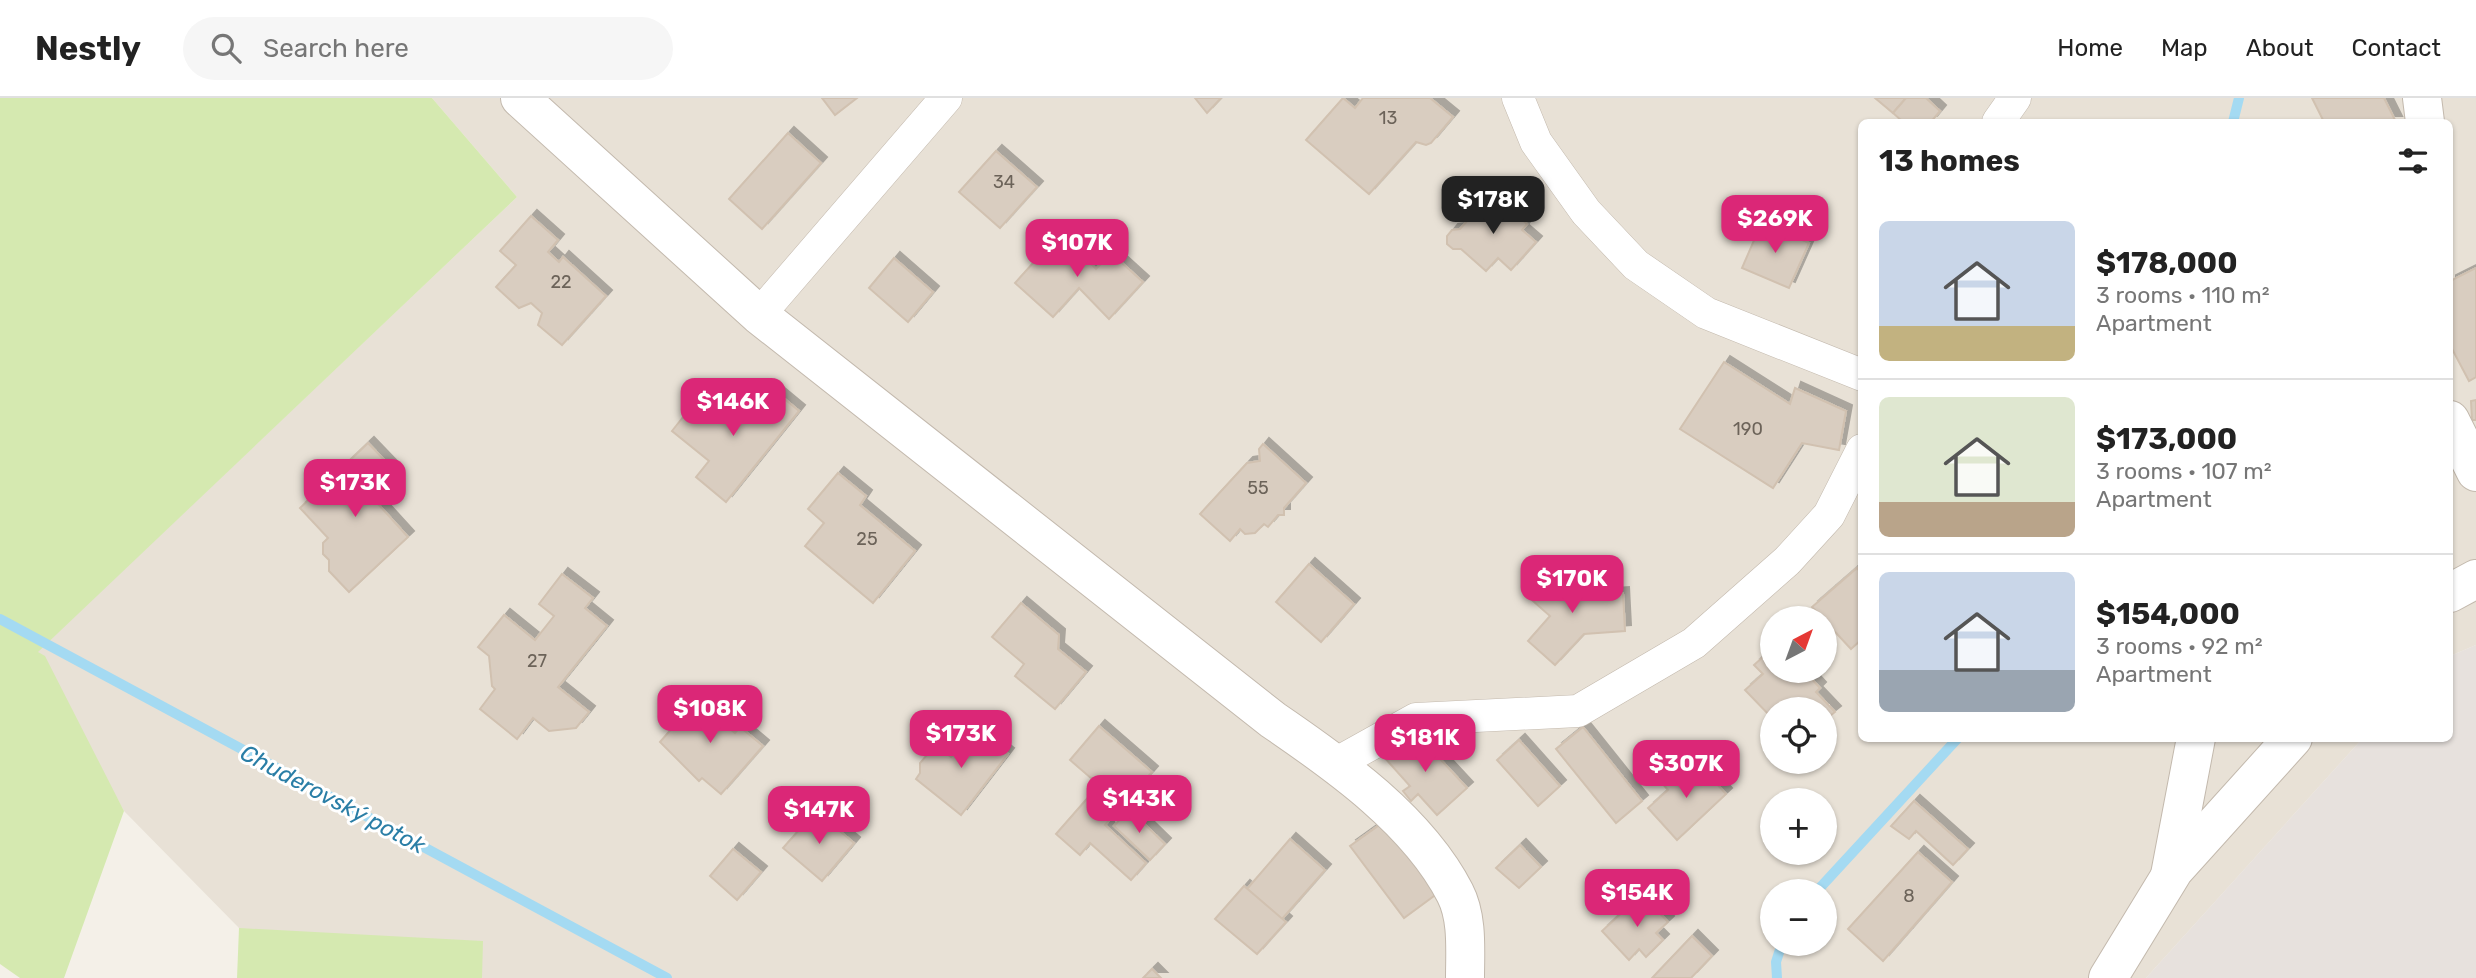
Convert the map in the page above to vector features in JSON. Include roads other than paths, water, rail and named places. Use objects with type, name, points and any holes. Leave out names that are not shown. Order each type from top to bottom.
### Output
[{"type":"street","points":[[520,98],[759,315],[1273,720],[1337,763],[1408,828],[1456,894],[1465,935],[1465,978]]},
{"type":"street","points":[[759,315],[946,98]]},
{"type":"street","points":[[1518,98],[1536,142],[1586,212],[1636,265],[1706,313],[1858,373]]},
{"type":"street","points":[[2000,119],[2015,98]]},
{"type":"street","points":[[2421,98],[2424,119]]},
{"type":"street","points":[[2453,426],[2476,472]]},
{"type":"street","points":[[1337,763],[1416,719],[1578,711],[1694,643],[1787,561],[1829,515],[1858,458]]},
{"type":"street","points":[[2453,591],[2476,579]]},
{"type":"street","points":[[2170,877],[2195,742]]},
{"type":"street","points":[[2108,978],[2170,877],[2289,742]]},
{"type":"waterway","name":"Chuderovský potok","points":[[2234,119],[2239,98]]},
{"type":"waterway","name":"Chuderovský potok","points":[[0,619],[667,978]]},
{"type":"waterway","name":"Chuderovský potok","points":[[1828,879],[1954,742]]},
{"type":"waterway","name":"Chuderovský potok","points":[[1777,978],[1778,956]]}]
